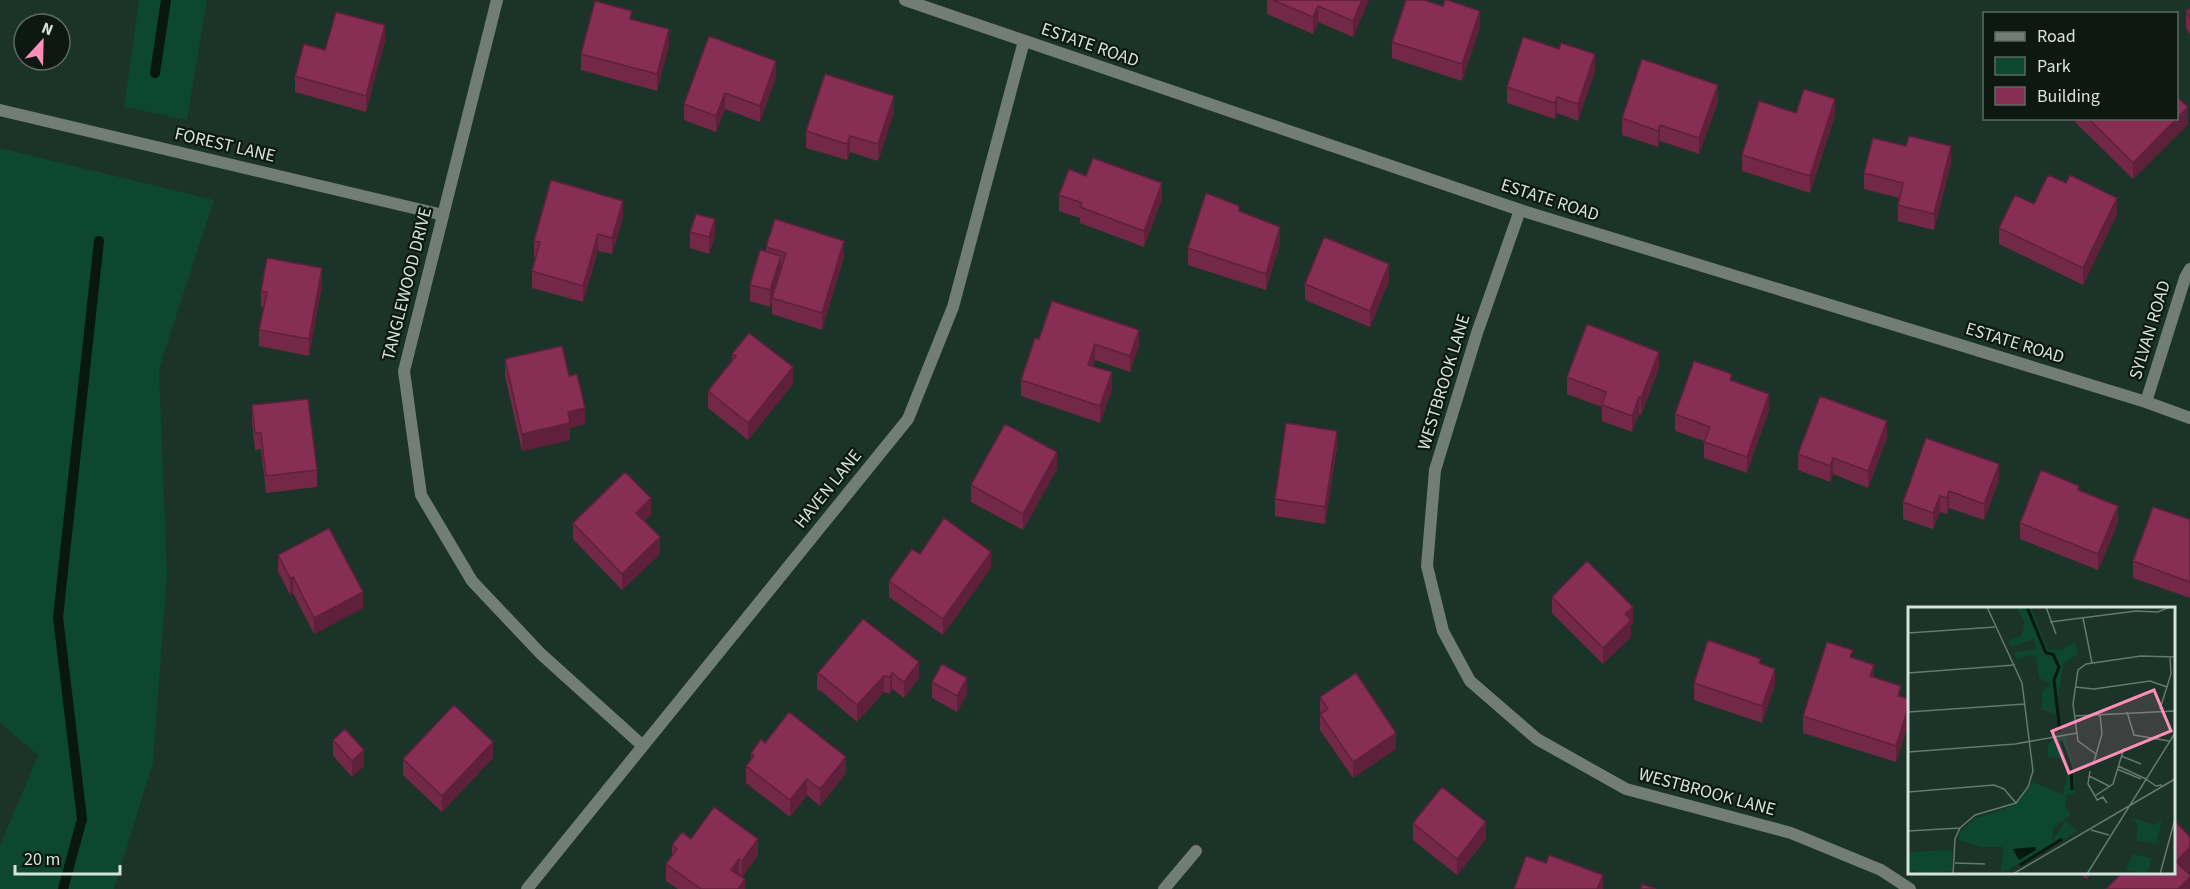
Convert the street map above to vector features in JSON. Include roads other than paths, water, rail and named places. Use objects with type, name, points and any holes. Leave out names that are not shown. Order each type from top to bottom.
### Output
[{"type":"street","name":"TANGLEWOOD DRIVE","points":[[497,0],[404,371],[421,495],[472,581],[541,654],[643,746]]},
{"type":"street","name":"ESTATE ROAD","points":[[905,0],[1520,210],[2146,402],[2190,418]]},
{"type":"street","name":"HAVEN LANE","points":[[527,889],[908,420],[953,307],[1024,41]]},
{"type":"street","name":"FOREST LANE","points":[[0,110],[443,215]]},
{"type":"street","name":"WESTBROOK LANE","points":[[1520,210],[1477,333],[1435,470],[1427,566],[1443,631],[1470,681],[1537,739],[1626,789],[1791,833],[1881,870],[1910,889]]},
{"type":"street","name":"SYLVAN ROAD","points":[[2146,402],[2185,278],[2190,270]]},
{"type":"street","points":[[1164,889],[1196,851]]},
{"type":"waterway","points":[[155,73],[166,0]]},
{"type":"waterway","points":[[63,889],[82,819],[58,617],[99,241]]}]
